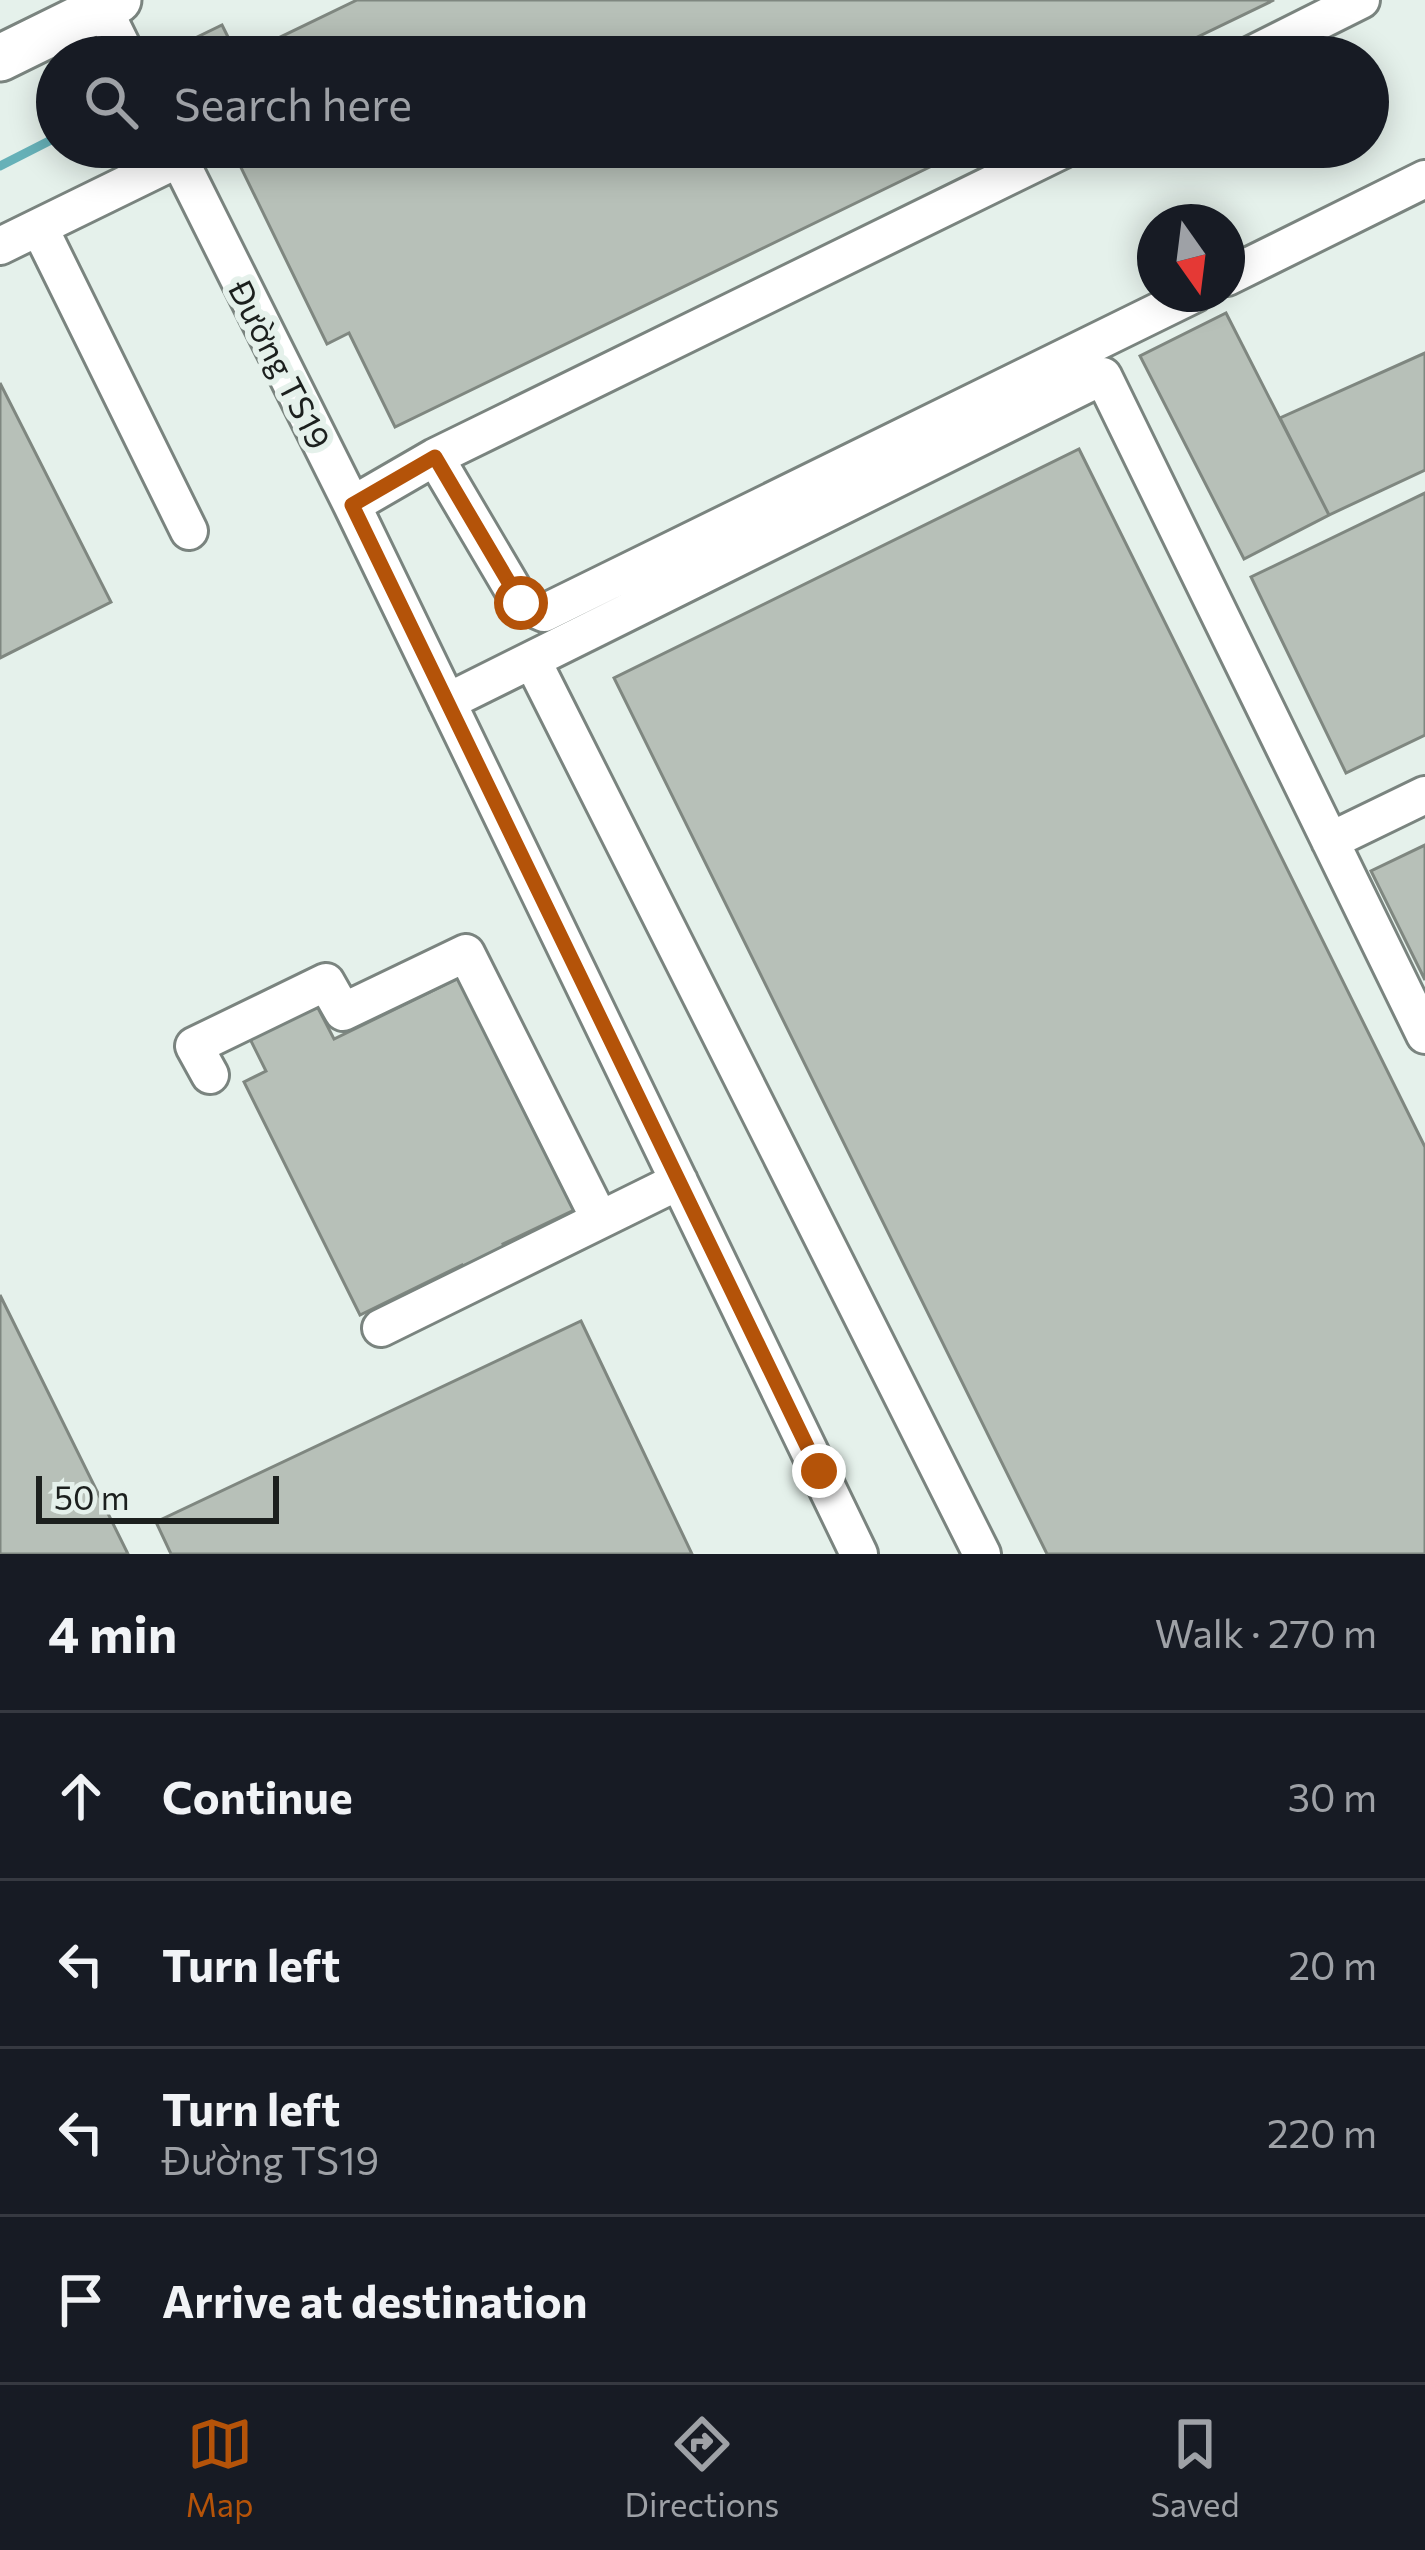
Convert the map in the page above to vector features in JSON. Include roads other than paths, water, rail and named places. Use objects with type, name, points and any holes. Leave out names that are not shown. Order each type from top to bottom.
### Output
[{"type":"main road","points":[[42,36],[107,2]]},
{"type":"main road","points":[[0,58],[36,39]]},
{"type":"street","points":[[1289,36],[1361,0]]},
{"type":"street","points":[[107,2],[120,36]]},
{"type":"street","points":[[0,246],[148,168]]},
{"type":"street","name":"Đường TS19","points":[[184,168],[352,505],[860,1554]]},
{"type":"street","points":[[352,505],[435,457],[1025,168]]},
{"type":"street","points":[[1245,269],[1425,179]]},
{"type":"street","points":[[39,227],[189,531]]},
{"type":"street","points":[[435,457],[521,603],[544,613],[1156,312]]},
{"type":"street","points":[[447,702],[1102,376],[1425,1035]]},
{"type":"street","points":[[532,660],[982,1554]]},
{"type":"street","points":[[1330,841],[1425,795]]},
{"type":"street","points":[[210,1075],[194,1046],[326,982],[343,1012],[466,953],[600,1220]]},
{"type":"street","points":[[381,1328],[679,1180]]},
{"type":"waterway","points":[[0,166],[36,148]]}]
